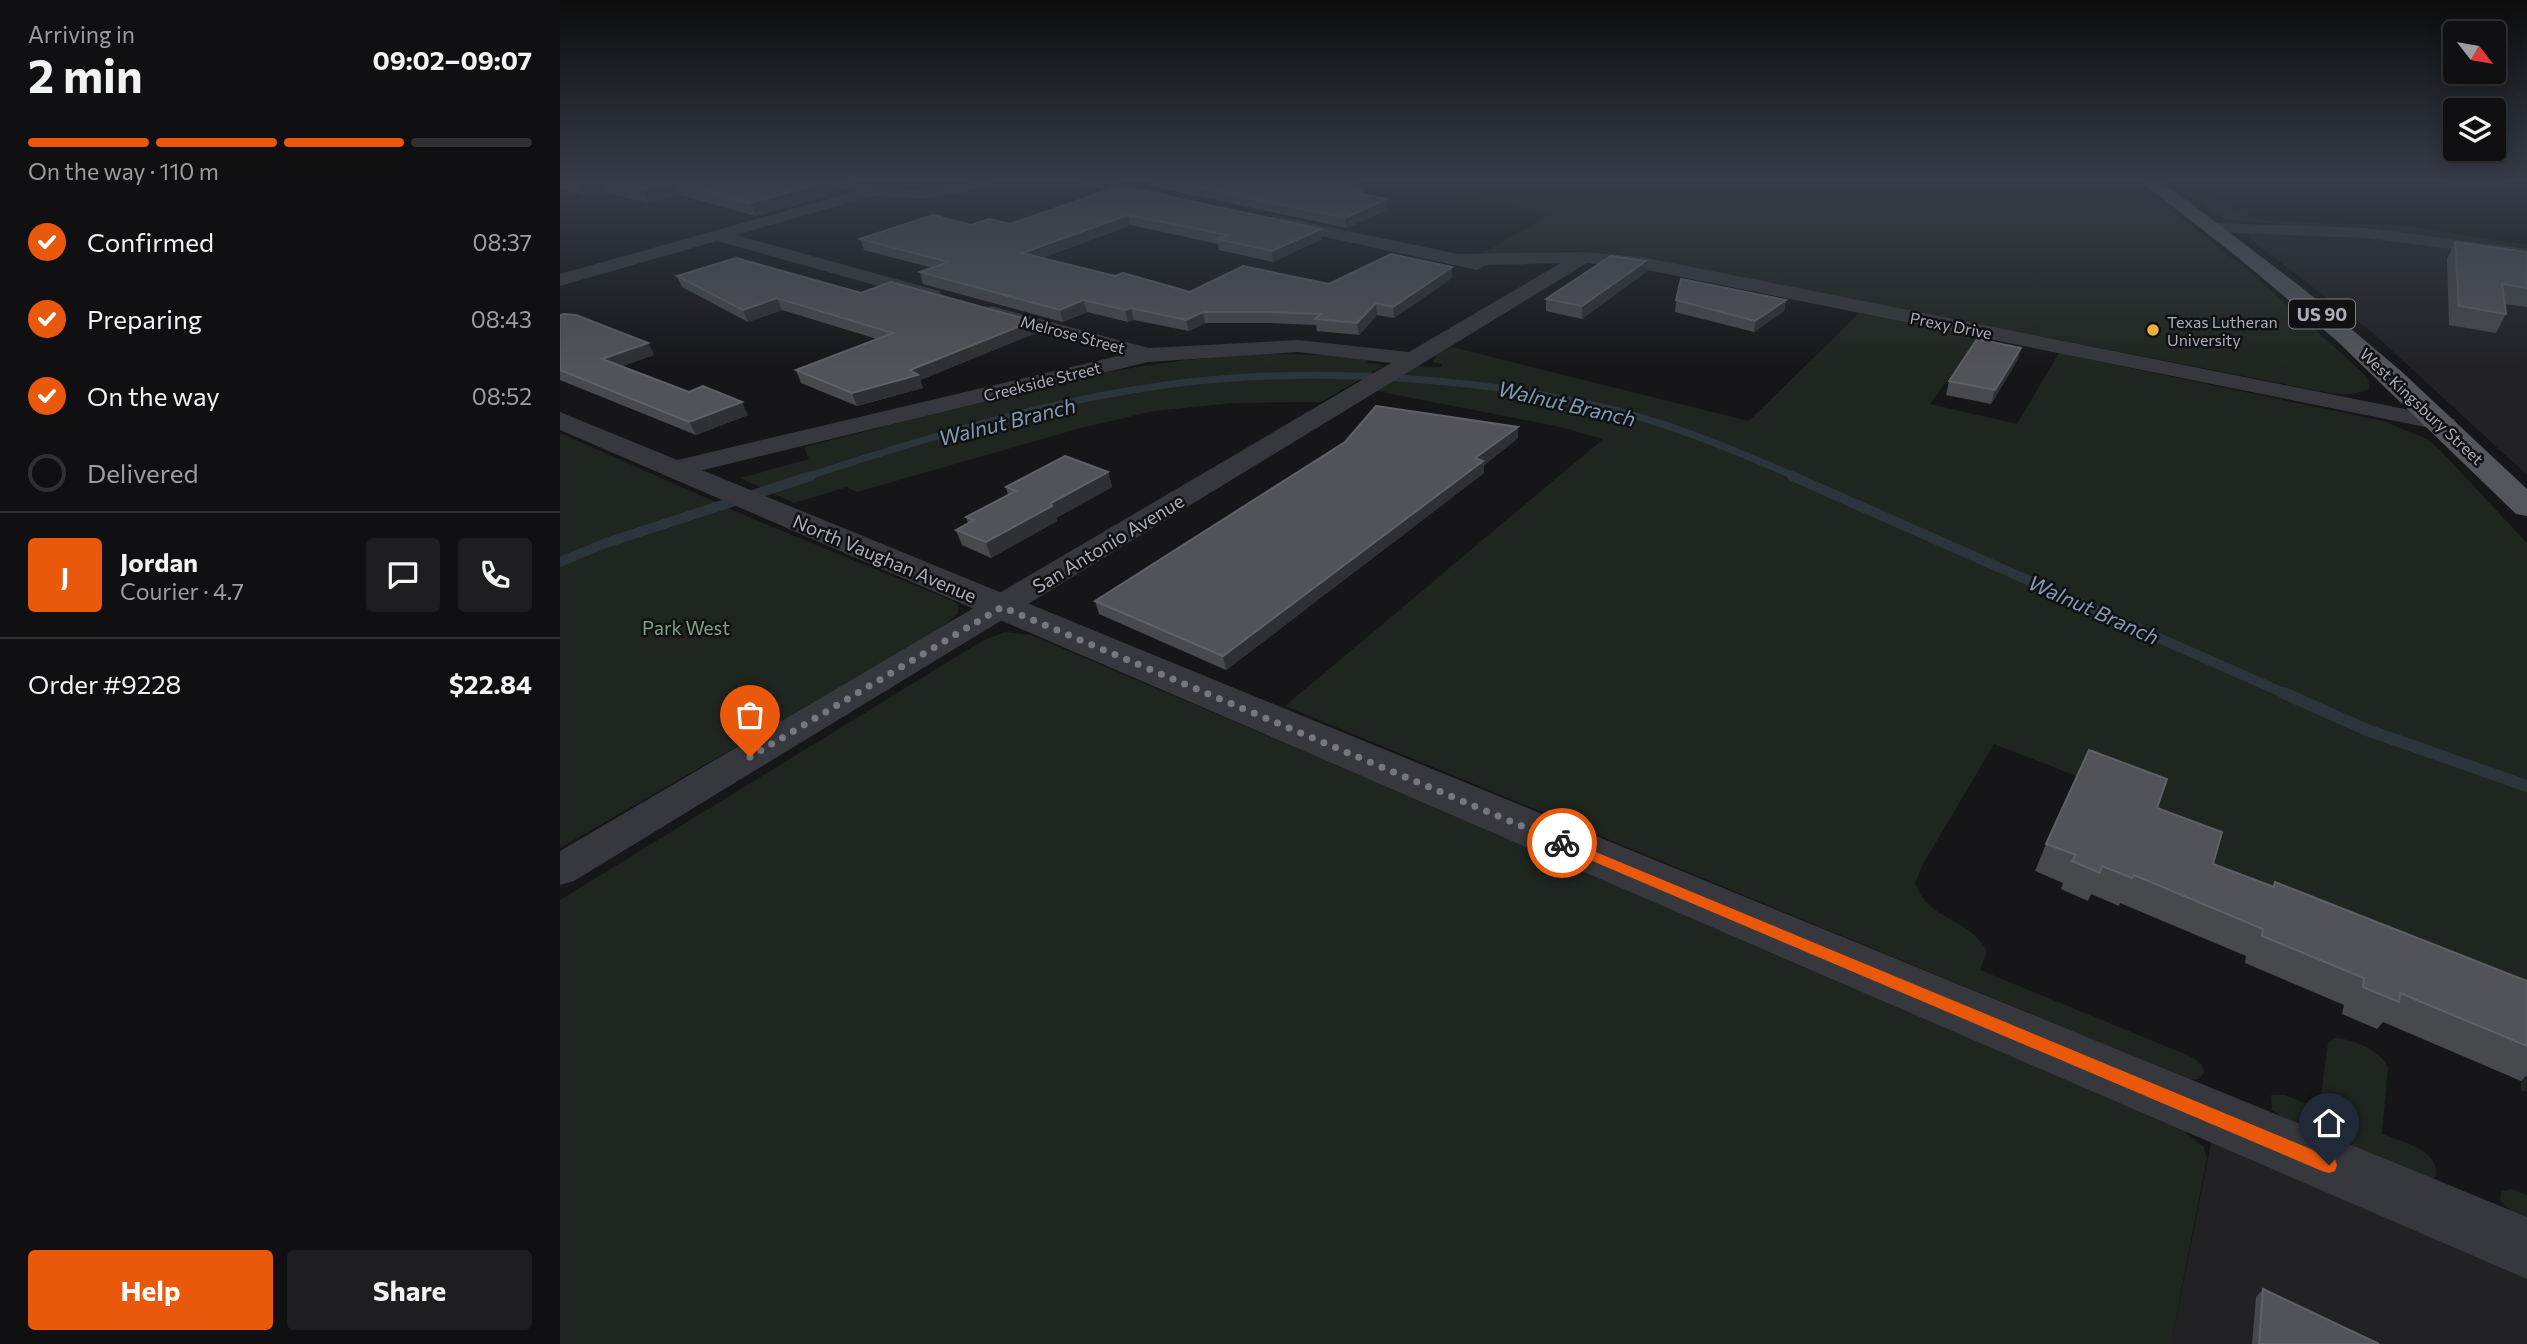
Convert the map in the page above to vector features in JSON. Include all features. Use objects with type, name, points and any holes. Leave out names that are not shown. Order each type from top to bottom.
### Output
[{"type":"main road","name":"West Kingsbury Street","points":[[2233,243],[2297,293],[2445,424],[2527,507]]},
{"type":"street","points":[[560,280],[691,243]]},
{"type":"street","points":[[739,243],[951,301]]},
{"type":"street","name":"Prexy Drive","points":[[1375,243],[1549,279]]},
{"type":"street","points":[[2441,243],[2527,254]]},
{"type":"street","name":"Prexy Drive","points":[[1455,260],[1584,257],[1678,269],[2445,424]]},
{"type":"street","name":"San Antonio Avenue","points":[[560,870],[1584,257]]},
{"type":"street","name":"Melrose Street","points":[[977,308],[1148,355]]},
{"type":"street","name":"Creekside Street","points":[[682,472],[1148,355],[1298,346],[1415,359]]},
{"type":"street","name":"North Vaughan Avenue","points":[[560,420],[2527,1248]]},
{"type":"shaded area","points":[[2255,243],[2416,243],[2527,256],[2527,475],[2374,334]]},
{"type":"shaded area","points":[[2213,1133],[2527,1269],[2527,1344],[2171,1344]]},
{"type":"green space","points":[[1501,243],[2213,243],[2249,271],[2363,373],[2369,381],[2369,389],[2353,394],[2320,391],[1627,255],[1569,251],[1479,255]]},
{"type":"green space","points":[[2465,243],[2513,243],[2527,245],[2527,251]]},
{"type":"green space","points":[[1859,313],[1979,337],[1930,404],[2017,424],[2059,353],[2383,421],[2427,439],[2440,450],[2527,543],[2527,1092],[2521,1090],[2521,1081],[2258,910],[2154,806],[1994,744],[1922,866],[1915,883],[1921,896],[1939,913],[1979,940],[1987,951],[1980,970],[2192,1057],[2202,1065],[2204,1073],[2198,1079],[2189,1079],[1285,706],[1603,439],[1556,426],[1377,391],[1416,366],[1441,367],[1442,364],[1432,362],[1439,353],[1451,347],[1749,421]]},
{"type":"green space","points":[[1273,354],[1325,355],[1380,361],[1367,363],[1385,365],[1321,402],[1234,403],[1154,411],[1081,428],[857,492],[847,487],[794,503],[740,478],[809,459],[804,447],[1036,387],[1154,364]]},
{"type":"green space","name":"Park West","points":[[560,433],[765,524],[953,601],[958,604],[958,613],[943,628],[560,848]]},
{"type":"green space","points":[[1005,632],[1031,635],[2173,1122],[2204,1147],[2207,1158],[2171,1344],[560,1344],[560,900],[982,641]]},
{"type":"green space","points":[[2334,1038],[2365,1046],[2384,1061],[2388,1067],[2382,1134],[2426,1153],[2436,1167],[2436,1177],[2430,1179],[2282,1117],[2272,1110],[2271,1095],[2285,1095],[2319,1109],[2328,1043]]},
{"type":"green space","points":[[2511,1189],[2527,1195],[2527,1221],[2515,1216],[2500,1200],[2501,1191]]},
{"type":"building","points":[[874,243],[1051,243],[1022,253],[1115,276],[1123,273],[1190,292],[1243,266],[1329,284],[1391,254],[1452,267],[1393,307],[1376,303],[1357,323],[1315,319],[1321,314],[1268,312],[1203,312],[1186,320],[1083,300],[1060,310],[920,272],[949,262]]},
{"type":"building","points":[[1234,243],[1290,243],[1272,251]]},
{"type":"building","points":[[2455,243],[2527,252],[2527,288],[2502,284],[2506,314],[2459,306]]},
{"type":"building","points":[[1611,256],[1646,261],[1582,306],[1546,299]]},
{"type":"building","points":[[736,258],[861,293],[891,282],[1033,321],[910,370],[918,375],[852,393],[796,370],[893,333],[777,298],[743,310],[677,276]]},
{"type":"building","points":[[1681,279],[1786,300],[1755,321],[1676,300]]},
{"type":"building","points":[[560,315],[576,315],[648,343],[602,359],[689,392],[703,386],[742,402],[689,422],[560,370]]},
{"type":"building","points":[[1977,339],[2021,348],[1995,390],[1949,381]]},
{"type":"building","points":[[1376,406],[1518,427],[1475,458],[1483,461],[1223,656],[1095,601],[1345,442]]},
{"type":"building","points":[[1065,456],[1108,472],[986,542],[956,530],[974,520],[966,517],[1016,491],[1006,487]]},
{"type":"building","points":[[2089,750],[2167,779],[2157,808],[2222,832],[2213,864],[2274,887],[2275,882],[2527,981],[2527,1046],[2400,993],[2399,1002],[2363,987],[2364,978],[2262,936],[2263,929],[2134,875],[2132,878],[2102,866],[2100,873],[2072,861],[2076,855],[2046,844]]},
{"type":"building","points":[[2263,1289],[2379,1344],[2259,1344]]},
{"type":"waterway","name":"Walnut Branch","points":[[806,477],[909,444],[1017,414],[1126,391],[1233,378],[1323,375],[1463,384],[1597,406],[1673,428],[1796,477]]},
{"type":"waterway","name":"Walnut Branch","points":[[560,562],[606,543],[811,476]]},
{"type":"waterway","name":"Walnut Branch","points":[[1792,476],[2288,695]]},
{"type":"waterway","name":"Walnut Branch","points":[[2284,693],[2367,730],[2527,786]]},
{"type":"way so far","points":[[750,757],[1002,607],[1562,843]]},
{"type":"place","name":"Texas Lutheran University","points":[[2153,330]]},
{"type":"route","points":[[1562,843],[2329,1165]]}]
